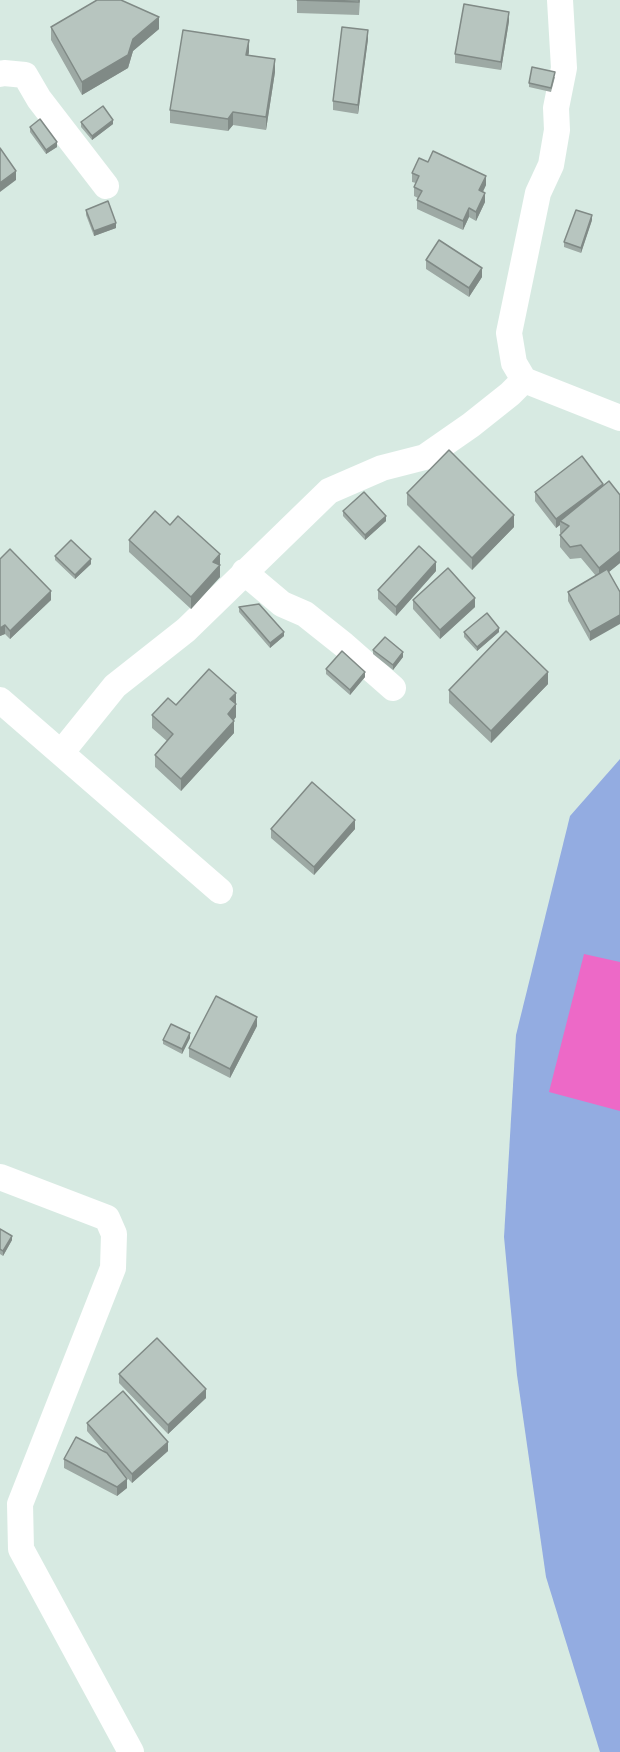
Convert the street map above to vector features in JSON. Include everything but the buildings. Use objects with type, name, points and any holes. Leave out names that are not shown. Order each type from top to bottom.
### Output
[{"type":"street","points":[[560,0],[564,68],[556,108],[557,130],[551,165],[538,193],[509,333],[514,363],[524,380],[620,418]]},
{"type":"street","points":[[0,74],[25,75],[39,99],[106,186]]},
{"type":"street","points":[[61,753],[116,686],[186,630],[329,490],[382,468],[425,457],[471,425],[524,380]]},
{"type":"street","points":[[244,572],[282,604],[305,614],[393,688]]},
{"type":"street","points":[[0,700],[220,891]]},
{"type":"street","points":[[0,1177],[107,1218],[114,1234],[113,1268],[20,1504],[21,1549],[131,1752]]},
{"type":"shaded area","points":[[620,759],[620,1752],[600,1752],[546,1577],[517,1375],[504,1237],[516,1035],[570,816]]},
{"type":"shaded area","points":[[584,954],[620,962],[620,1111],[549,1092]]}]
